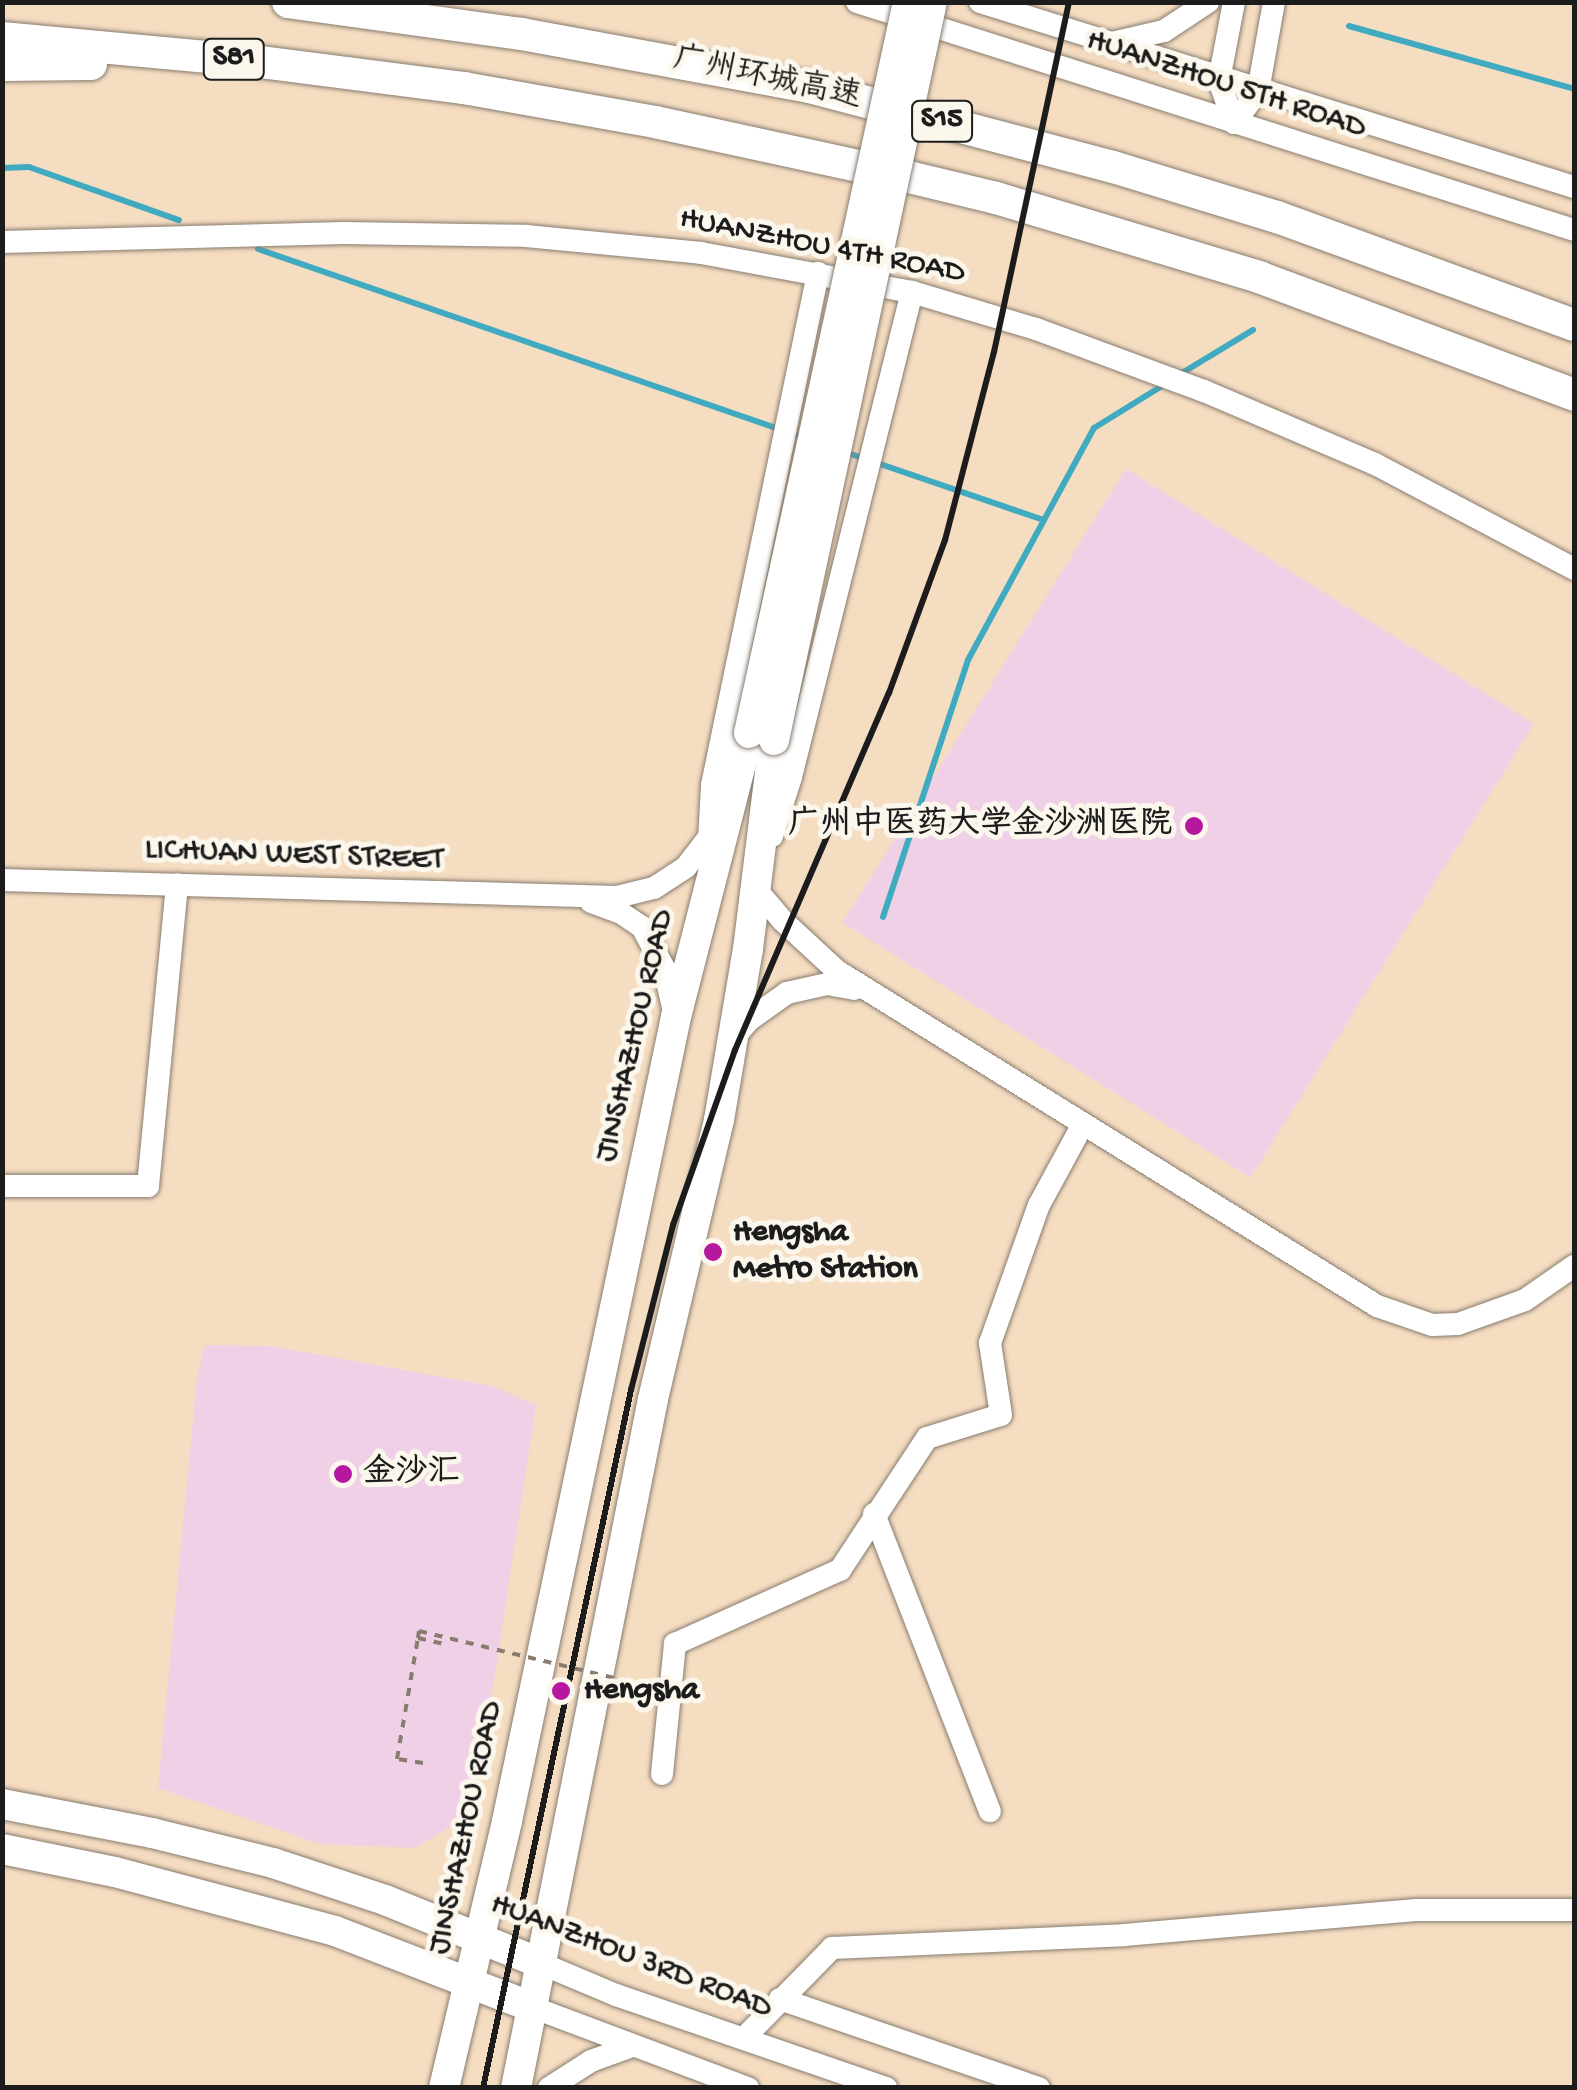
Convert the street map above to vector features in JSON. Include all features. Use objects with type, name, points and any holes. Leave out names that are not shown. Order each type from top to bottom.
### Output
[{"type":"highway","name":"广州环城高速","points":[[288,2],[521,34],[810,87],[1113,167],[1277,217],[1574,325]]},
{"type":"highway","name":"S81","points":[[2,38],[260,62],[464,88]]},
{"type":"highway","name":"S15","points":[[2,65],[272,70],[464,88]]},
{"type":"highway","name":"广州环城高速","points":[[464,88],[655,122],[996,198],[1276,283],[1574,394]]},
{"type":"main road","name":"JINSHAZHOU ROAD","points":[[516,2088],[653,1399],[706,1181],[733,1039],[755,888],[762,736],[908,2]]},
{"type":"main road","name":"JINSHAZHOU ROAD","points":[[444,2088],[481,1936],[676,1017],[729,810],[762,736],[932,2]]},
{"type":"main road","name":"HUANZHOU 3RD ROAD","points":[[2,1804],[224,1849],[331,1881],[481,1936],[540,1963]]},
{"type":"main road","points":[[2,1849],[271,1912],[375,1945],[532,2008]]},
{"type":"street","name":"HUANZHOU 5TH ROAD","points":[[857,2],[1574,230]]},
{"type":"street","name":"HUANZHOU 5TH ROAD","points":[[980,2],[1218,80],[1574,187]]},
{"type":"street","points":[[1106,44],[1164,31],[1208,2]]},
{"type":"street","points":[[1234,2],[1218,80],[1234,123]]},
{"type":"street","points":[[1234,123],[1258,91],[1274,2]]},
{"type":"street","name":"HUANZHOU 4TH ROAD","points":[[2,242],[327,233],[526,236],[647,246],[912,292],[1074,342],[1204,391],[1374,464],[1574,569]]},
{"type":"street","points":[[706,889],[712,785],[818,273]]},
{"type":"street","points":[[912,292],[791,777],[755,888],[816,956],[876,996],[1315,1270],[1406,1318],[1432,1325],[1487,1316],[1524,1300],[1574,1267]]},
{"type":"street","points":[[583,900],[654,888],[686,867],[729,810]]},
{"type":"street","name":"LICHUAN WEST STREET","points":[[2,880],[583,900]]},
{"type":"street","points":[[2,1186],[148,1186],[177,884]]},
{"type":"street","points":[[583,900],[622,913],[642,928],[664,968],[676,1017]]},
{"type":"street","points":[[733,1039],[769,1004],[809,985],[849,986],[876,996]]},
{"type":"street","points":[[662,1774],[675,1644],[840,1570],[927,1438],[1001,1415],[990,1343],[1039,1205],[1083,1124]]},
{"type":"street","points":[[874,1514],[990,1811]]},
{"type":"street","points":[[744,2038],[832,1948],[1124,1935],[1416,1910],[1574,1910]]},
{"type":"street","name":"HUANZHOU 3RD ROAD","points":[[540,1963],[886,2088]]},
{"type":"street","points":[[780,1999],[1030,2085]]},
{"type":"street","points":[[532,2008],[748,2088]]},
{"type":"street","points":[[549,2088],[591,2061],[632,2046]]},
{"type":"path","points":[[423,1764],[398,1759],[419,1631],[619,1679]]},
{"type":"path","points":[[418,1638],[448,1645]]},
{"type":"shaded area","name":"广州中医药大学金沙洲医院","points":[[1126,469],[1534,724],[1250,1178],[842,923]]},
{"type":"shaded area","points":[[205,1345],[271,1346],[492,1386],[536,1405],[490,1707],[460,1821],[414,1848],[320,1844],[158,1788],[197,1378]]},
{"type":"waterway","points":[[1349,26],[1574,89]]},
{"type":"waterway","points":[[2,168],[29,167],[179,220]]},
{"type":"waterway","points":[[258,249],[805,438]]},
{"type":"waterway","points":[[1177,376],[1253,330]]},
{"type":"waterway","points":[[883,917],[968,660],[1094,428],[1167,383]]},
{"type":"waterway","points":[[845,452],[1044,520]]},
{"type":"railway","points":[[483,2088],[631,1390],[673,1225],[735,1050],[889,693],[945,540],[994,352],[1069,2]]},
{"type":"place","name":"广州中医药大学金沙洲医院","points":[[1194,826]]},
{"type":"place","name":"Hengsha Metro Station","points":[[713,1252]]},
{"type":"place","name":"金沙汇","points":[[343,1474]]},
{"type":"place","name":"Hengsha","points":[[561,1691]]}]
